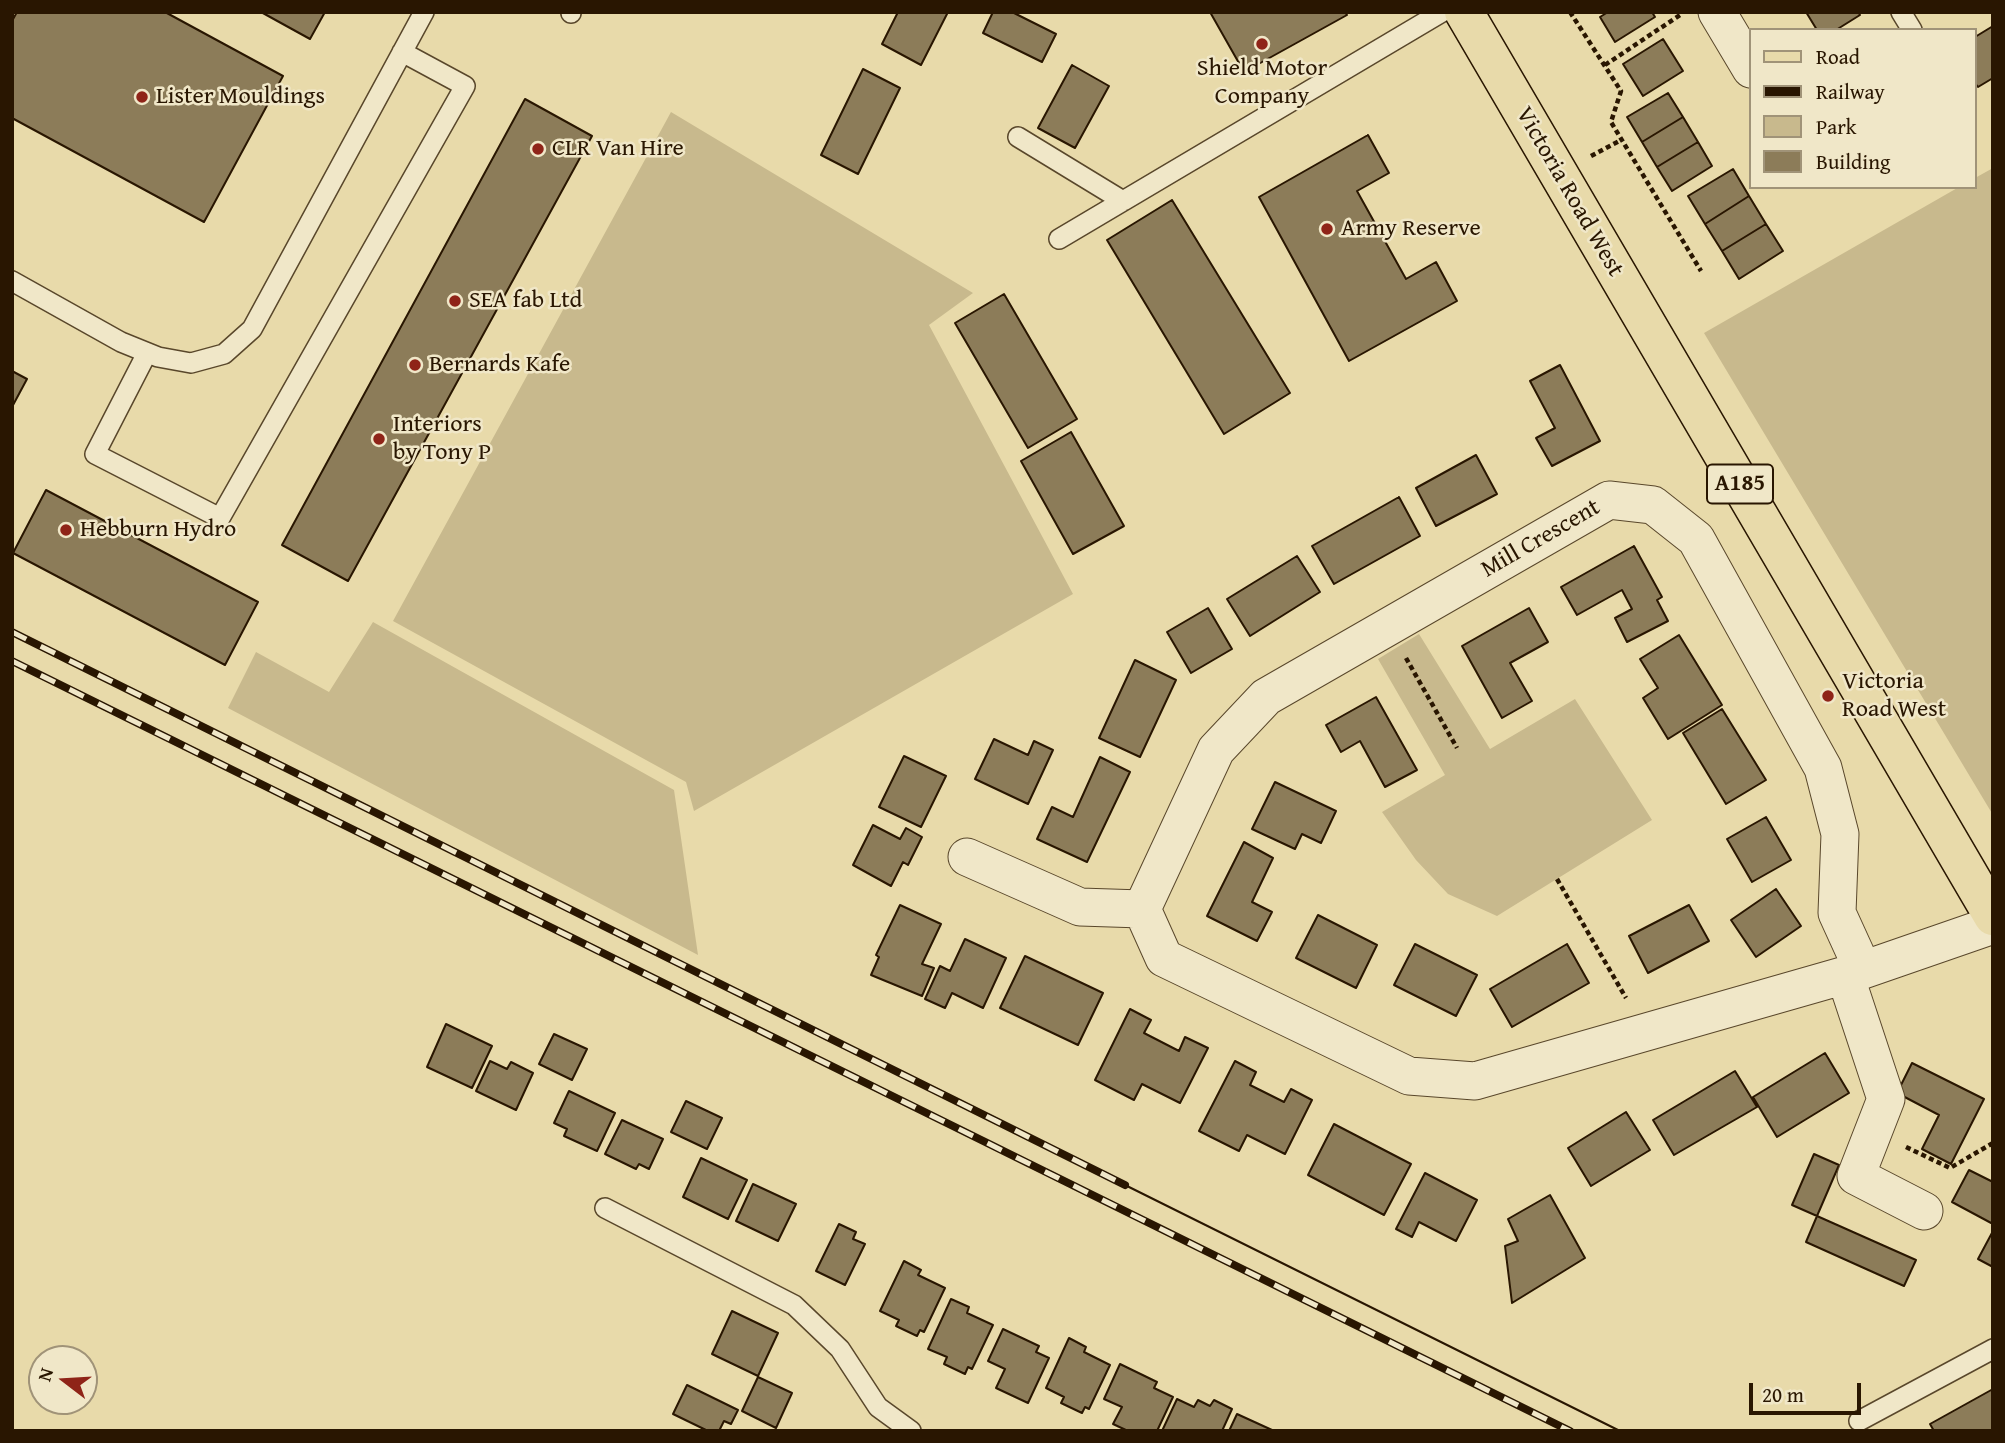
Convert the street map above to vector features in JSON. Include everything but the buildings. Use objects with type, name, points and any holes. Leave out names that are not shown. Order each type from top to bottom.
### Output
[{"type":"main road","name":"Victoria Road West","points":[[1464,12],[1993,916]]},
{"type":"street","points":[[1717,12],[1750,67]]},
{"type":"street","name":"Mill Crescent","points":[[1142,909],[1216,750],[1266,697],[1609,500],[1653,505],[1696,539],[1823,768],[1840,834],[1837,913],[1886,1099],[1856,1176],[1924,1211]]},
{"type":"street","points":[[967,857],[1080,907],[1142,909],[1164,958],[1409,1076],[1475,1081],[1854,973],[1993,925]]},
{"type":"lane","points":[[12,281],[121,342],[147,353],[191,363],[224,354],[252,329],[424,12]]},
{"type":"lane","points":[[1059,239],[1442,12]]},
{"type":"lane","points":[[1901,12],[1911,28]]},
{"type":"lane","points":[[147,353],[95,454],[220,518],[466,86],[402,52]]},
{"type":"lane","points":[[1018,137],[1123,201]]},
{"type":"lane","points":[[605,1208],[794,1305],[840,1349],[878,1407],[911,1431]]},
{"type":"lane","points":[[1859,1421],[1993,1349]]},
{"type":"path","points":[[1570,12],[1621,91],[1611,122],[1701,271]]},
{"type":"path","points":[[1605,65],[1684,12]]},
{"type":"path","points":[[1583,161],[1621,139]]},
{"type":"path","points":[[1388,627],[1457,748]]},
{"type":"path","points":[[1557,879],[1646,1032]]},
{"type":"path","points":[[1874,1132],[1950,1168],[1993,1143]]},
{"type":"green space","points":[[671,112],[973,293],[929,325],[1073,594],[694,811],[686,782],[393,621]]},
{"type":"green space","points":[[1993,168],[1993,815],[1704,333],[1956,189],[1977,189],[1977,177]]},
{"type":"green space","points":[[373,622],[674,790],[698,955],[228,708],[256,652],[329,692]]},
{"type":"green space","points":[[1419,634],[1490,749],[1575,699],[1652,820],[1497,916],[1448,894],[1416,860],[1382,812],[1445,775],[1378,659]]},
{"type":"tram line","points":[[1125,1185],[1620,1431]]},
{"type":"railway","points":[[12,632],[1125,1185]]},
{"type":"railway","points":[[12,661],[1570,1431]]},
{"type":"place","name":"Shield Motor Company","points":[[1262,44]]},
{"type":"place","name":"Lister Mouldings","points":[[142,97]]},
{"type":"place","name":"CLR Van Hire","points":[[538,149]]},
{"type":"place","name":"Army Reserve","points":[[1327,229]]},
{"type":"place","name":"SEA fab Ltd","points":[[455,301]]},
{"type":"place","name":"Bernards Kafe","points":[[415,365]]},
{"type":"place","name":"Interiors by Tony P","points":[[379,439]]},
{"type":"place","name":"Hebburn Hydro","points":[[66,530]]},
{"type":"place","name":"Victoria Road West","points":[[1828,696]]}]
